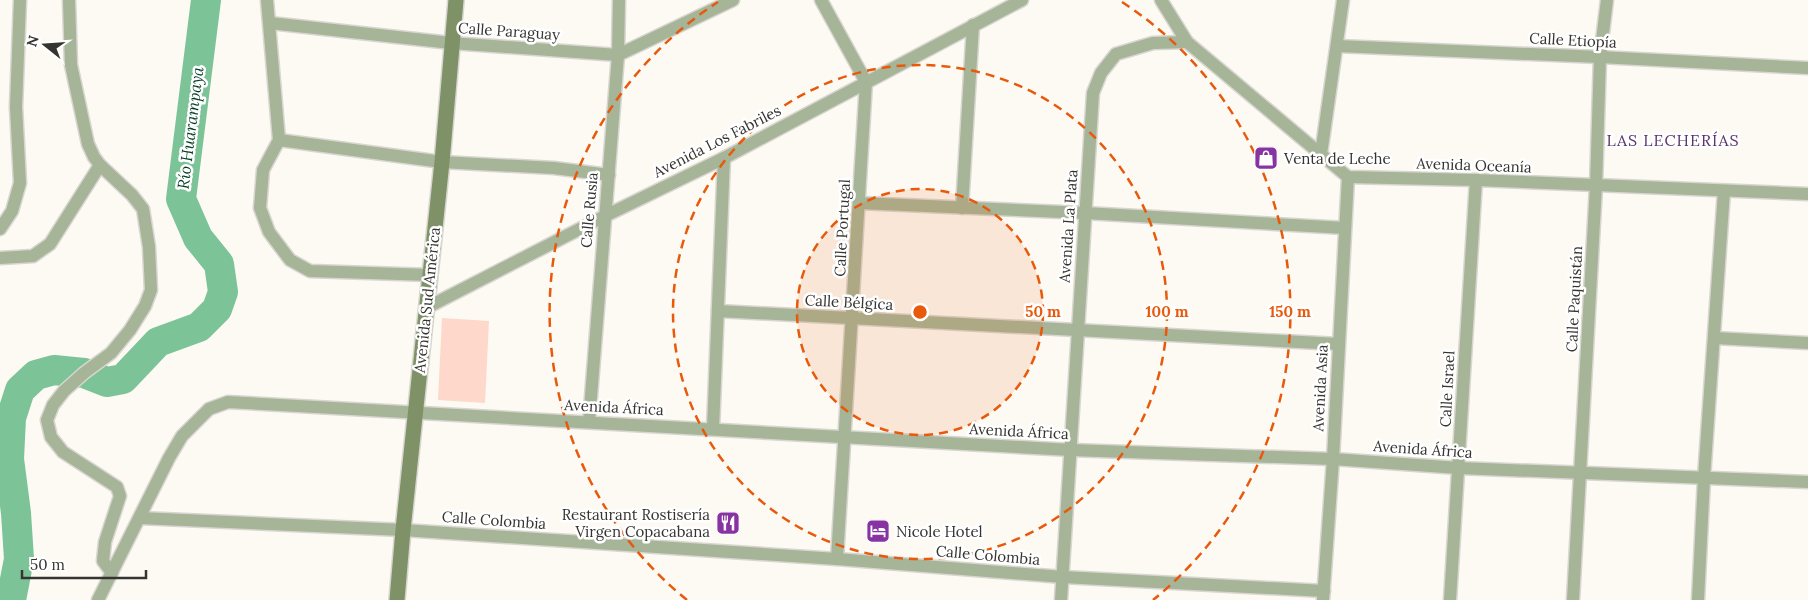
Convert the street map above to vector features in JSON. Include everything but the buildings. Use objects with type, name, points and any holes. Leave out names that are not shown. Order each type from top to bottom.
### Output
[{"type":"main road","name":"Avenida Sud América","points":[[397,600],[442,162],[456,0]]},
{"type":"street","points":[[0,229],[12,211],[20,183],[16,107],[20,0]]},
{"type":"street","points":[[69,0],[71,65],[88,144],[100,165],[132,195],[142,209],[149,247],[151,290],[145,306],[130,330],[111,353],[64,391],[53,405],[47,420],[51,438],[63,452],[117,487],[120,496],[105,542],[103,561],[112,572]]},
{"type":"street","points":[[267,0],[279,140],[263,170],[260,208],[269,232],[290,260],[310,271],[430,275]]},
{"type":"street","name":"Calle Rusia","points":[[589,422],[618,55],[619,0]]},
{"type":"street","name":"Calle Paraguay","points":[[270,23],[451,43],[618,55],[733,0]]},
{"type":"street","points":[[822,0],[866,82]]},
{"type":"street","name":"Avenida Los Fabriles","points":[[426,308],[604,216],[724,158],[1022,0]]},
{"type":"street","points":[[1161,0],[1187,42],[1348,177]]},
{"type":"street","points":[[1321,154],[1343,0]]},
{"type":"street","name":"Calle Paquistán","points":[[1573,600],[1596,186],[1600,57],[1607,0]]},
{"type":"street","points":[[962,208],[973,25]]},
{"type":"street","name":"Avenida La Plata","points":[[1061,600],[1093,93],[1101,73],[1116,54],[1153,42],[1187,42]]},
{"type":"street","name":"Calle Etiopía","points":[[1337,46],[1808,68]]},
{"type":"street","name":"Calle Portugal","points":[[838,559],[866,82]]},
{"type":"street","points":[[279,140],[442,162],[554,168],[609,175]]},
{"type":"street","points":[[713,429],[724,158]]},
{"type":"street","points":[[0,258],[33,256],[50,244],[100,165]]},
{"type":"street","name":"Avenida Oceanía","points":[[1348,177],[1476,180],[1808,194]]},
{"type":"street","name":"Avenida Asia","points":[[1324,595],[1348,177]]},
{"type":"street","name":"Calle Israel","points":[[1450,600],[1476,180]]},
{"type":"street","points":[[1698,600],[1704,478],[1724,191]]},
{"type":"street","points":[[859,203],[1086,213],[1345,228]]},
{"type":"street","name":"Calle Bélgica","points":[[718,311],[1338,344]]},
{"type":"street","points":[[1715,338],[1808,343]]},
{"type":"street","name":"Avenida África","points":[[140,518],[169,458],[182,436],[209,409],[228,402],[1071,450],[1333,459],[1459,468],[1808,482]]},
{"type":"street","points":[[98,600],[140,518]]},
{"type":"street","name":"Calle Colombia","points":[[140,518],[403,530],[838,559],[1324,595]]},
{"type":"shaded area","points":[[442,318],[489,321],[485,403],[438,400]]},
{"type":"waterway","name":"Río Huarampaya","points":[[11,600],[19,559],[16,513],[9,459],[11,418],[20,390],[36,375],[54,370],[84,373],[107,382],[123,379],[158,342],[199,327],[217,309],[223,292],[219,264],[198,238],[181,199],[206,0]]},
{"type":"place","name":"Venta de Leche","points":[[1266,158]]},
{"type":"place","name":"Restaurant Rostisería Virgen Copacabana","points":[[728,523]]},
{"type":"place","name":"Nicole Hotel","points":[[878,531]]},
{"type":"district","name":"LAS LECHERÍAS","points":[[1673,140]]}]
